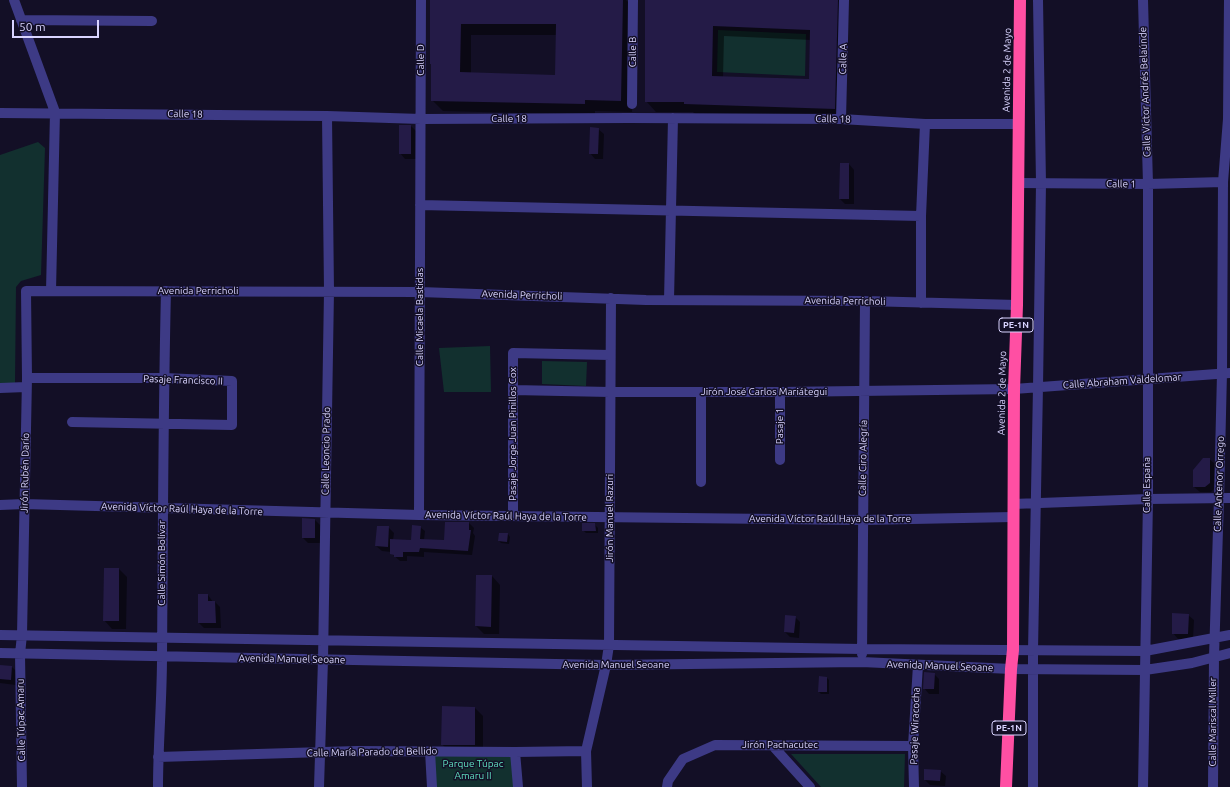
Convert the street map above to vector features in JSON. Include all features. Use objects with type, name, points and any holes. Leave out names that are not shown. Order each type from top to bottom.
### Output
[{"type":"highway","name":"Avenida 2 de Mayo","points":[[1006,787],[1013,650],[1014,389],[1017,304],[1020,0]]},
{"type":"street","points":[[14,0],[55,112],[51,292]]},
{"type":"street","name":"Calle D","points":[[421,0],[421,119]]},
{"type":"street","name":"Calle B","points":[[632,104],[633,0]]},
{"type":"street","name":"Calle A","points":[[841,119],[844,0]]},
{"type":"street","points":[[1033,787],[1033,650],[1041,183],[1038,0]]},
{"type":"street","name":"Calle Víctor Andrés Belaúnde","points":[[1143,0],[1148,184]]},
{"type":"street","name":"Calle Antenor Orrego","points":[[1214,656],[1219,498],[1226,373],[1226,245],[1223,182],[1229,119],[1229,0]]},
{"type":"street","points":[[21,20],[152,21]]},
{"type":"street","name":"Calle 18","points":[[0,113],[55,112],[327,116],[421,119],[841,119],[925,124],[1019,124]]},
{"type":"street","name":"Calle Leoncio Prado","points":[[319,787],[323,660],[329,291],[327,116]]},
{"type":"street","points":[[669,300],[673,118]]},
{"type":"street","name":"Calle Micaela Bastidas","points":[[419,515],[421,119]]},
{"type":"street","points":[[920,303],[921,216],[925,124]]},
{"type":"street","name":"Calle 1","points":[[1018,183],[1148,184],[1223,182]]},
{"type":"street","name":"Calle España","points":[[1143,787],[1148,499],[1148,184]]},
{"type":"street","points":[[420,205],[921,216]]},
{"type":"street","name":"Avenida Perricholi","points":[[26,291],[420,292],[669,300],[865,301],[1017,304]]},
{"type":"street","name":"Jirón Rubén Darío","points":[[20,654],[22,635],[26,291]]},
{"type":"street","name":"Calle Simón Bolívar","points":[[158,787],[162,657],[162,508],[166,291]]},
{"type":"street","name":"Jirón Manuel Razuri","points":[[587,787],[586,751],[606,666],[609,644],[611,298]]},
{"type":"street","name":"Calle Ciro Alegría","points":[[862,662],[865,301]]},
{"type":"street","name":"Pasaje Jorge Juan Pinillos Cox","points":[[513,516],[513,353],[610,355]]},
{"type":"street","name":"Calle Abraham Valdelomar","points":[[1014,389],[1226,373]]},
{"type":"street","name":"Pasaje Francisco II","points":[[0,388],[26,383],[164,378],[232,381],[232,426],[72,422]]},
{"type":"street","name":"Jirón José Carlos Mariátegui","points":[[513,390],[610,392],[780,392],[1014,389]]},
{"type":"street","points":[[701,392],[701,482]]},
{"type":"street","name":"Pasaje 1","points":[[780,392],[780,460]]},
{"type":"street","points":[[1013,504],[1148,499],[1230,498]]},
{"type":"street","name":"Avenida Víctor Raúl Haya de la Torre","points":[[0,505],[24,504],[419,515],[862,520],[1013,517]]},
{"type":"street","name":"Avenida Manuel Seoane","points":[[0,634],[862,649],[1145,651],[1230,635]]},
{"type":"street","name":"Avenida Manuel Seoane","points":[[0,653],[606,666],[862,662],[1011,669],[1145,670],[1192,663],[1230,653]]},
{"type":"street","name":"Calle Túpac Amaru","points":[[20,654],[22,787]]},
{"type":"street","name":"Calle Mariscal Miller","points":[[1213,787],[1214,656]]},
{"type":"street","name":"Pasaje Wiracocha","points":[[914,787],[913,746],[918,665]]},
{"type":"street","name":"Jirón Pachacutec","points":[[667,787],[668,781],[683,759],[715,745],[913,746]]},
{"type":"street","points":[[772,745],[810,787]]},
{"type":"street","points":[[430,751],[432,787]]},
{"type":"street","name":"Calle María Parado de Bellido","points":[[158,758],[320,752],[586,751]]},
{"type":"street","points":[[515,752],[518,787]]},
{"type":"green space","points":[[718,30],[806,34],[805,76],[717,72]]},
{"type":"green space","points":[[38,142],[45,148],[41,275],[21,281],[16,287],[15,383],[0,383],[0,155]]},
{"type":"green space","points":[[490,346],[491,392],[444,392],[439,348]]},
{"type":"green space","points":[[542,361],[587,362],[586,386],[542,384]]},
{"type":"green space","name":"Parque Túpac Amaru II","points":[[431,752],[511,753],[516,787],[433,787]]},
{"type":"green space","points":[[791,754],[905,754],[904,787],[821,787]]},
{"type":"building","points":[[430,0],[623,0],[621,101],[585,100],[585,104],[431,101]],"holes":[[[461,24],[556,24],[555,75],[460,72]]]},
{"type":"building","points":[[645,0],[838,0],[835,109],[684,104],[684,102],[645,102]],"holes":[[[713,26],[810,30],[809,79],[712,76]]]},
{"type":"building","points":[[399,125],[411,125],[411,154],[399,154]]},
{"type":"building","points":[[590,127],[599,128],[598,154],[589,154]]},
{"type":"building","points":[[840,163],[849,163],[849,199],[839,199]]},
{"type":"building","points":[[1203,458],[1210,458],[1210,483],[1205,487],[1193,487],[1193,470]]},
{"type":"building","points":[[302,518],[315,519],[315,538],[302,538]]},
{"type":"building","points":[[445,522],[469,522],[469,530],[471,530],[468,551],[420,548],[419,552],[403,552],[403,557],[394,557],[394,555],[390,554],[390,539],[411,540],[412,525],[421,526],[420,539],[444,540]]},
{"type":"building","points":[[582,523],[595,523],[596,531],[582,531]]},
{"type":"building","points":[[377,526],[389,526],[388,547],[375,546]]},
{"type":"building","points":[[499,533],[508,533],[507,542],[498,541]]},
{"type":"building","points":[[104,568],[119,568],[119,621],[103,621]]},
{"type":"building","points":[[476,575],[492,575],[491,627],[475,626]]},
{"type":"building","points":[[198,594],[208,594],[208,601],[215,601],[216,623],[198,623]]},
{"type":"building","points":[[1172,613],[1189,614],[1188,634],[1172,634]]},
{"type":"building","points":[[785,615],[796,616],[794,633],[784,632]]},
{"type":"building","points":[[0,665],[12,666],[11,680],[0,679]]},
{"type":"building","points":[[924,672],[935,673],[934,689],[923,689]]},
{"type":"building","points":[[819,676],[827,677],[827,692],[818,692]]},
{"type":"building","points":[[442,706],[475,707],[475,745],[441,745]]},
{"type":"building","points":[[924,769],[941,770],[940,781],[924,780]]}]
